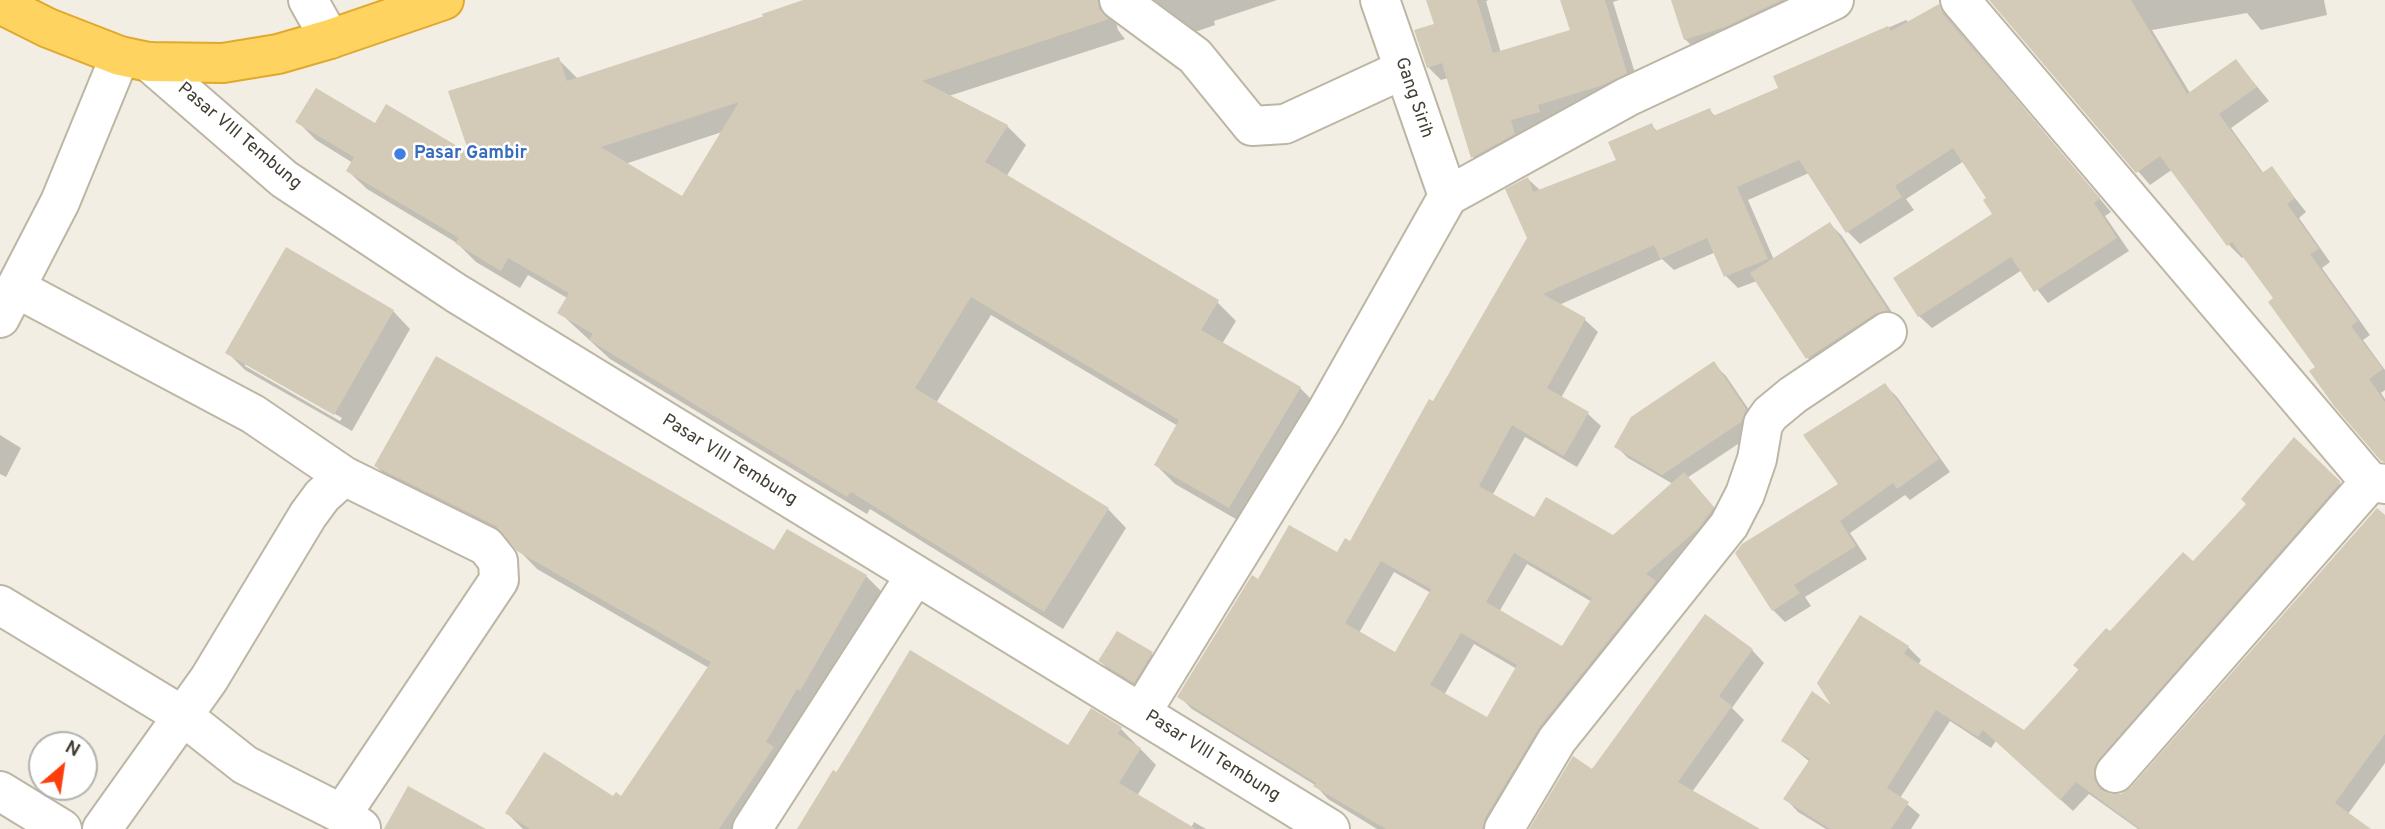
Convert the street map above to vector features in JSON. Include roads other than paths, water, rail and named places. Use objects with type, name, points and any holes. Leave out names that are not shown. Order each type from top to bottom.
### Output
[{"type":"highway","points":[[1,2],[48,27],[135,59],[223,63],[278,54],[330,40],[444,0]]},
{"type":"street","points":[[308,0],[330,40]]},
{"type":"street","points":[[1119,0],[1195,56],[1252,126],[1285,124],[1402,70]]},
{"type":"street","name":"Gang Sirih","points":[[1380,0],[1402,70],[1448,196]]},
{"type":"street","points":[[1141,713],[1325,414],[1448,196],[1627,97],[1834,0]]},
{"type":"street","points":[[1960,0],[2378,483],[2115,774]]},
{"type":"street","points":[[0,605],[112,670],[183,716],[245,765],[352,822],[499,579],[498,561],[486,546],[344,476],[253,414],[8,303],[135,59]]},
{"type":"street","name":"Pasar VIII Tembung","points":[[135,59],[296,186],[456,293],[1141,713],[1320,826]]},
{"type":"street","points":[[1504,829],[1557,740],[1729,525],[1745,494],[1757,458],[1763,424],[1770,414],[1793,395],[1887,332]]},
{"type":"street","points":[[102,829],[209,679],[308,515],[322,496],[344,476]]},
{"type":"street","points":[[752,829],[915,576]]},
{"type":"street","points":[[0,792],[62,829]]},
{"type":"place","name":"Pasar Gambir","points":[[400,154]]}]
